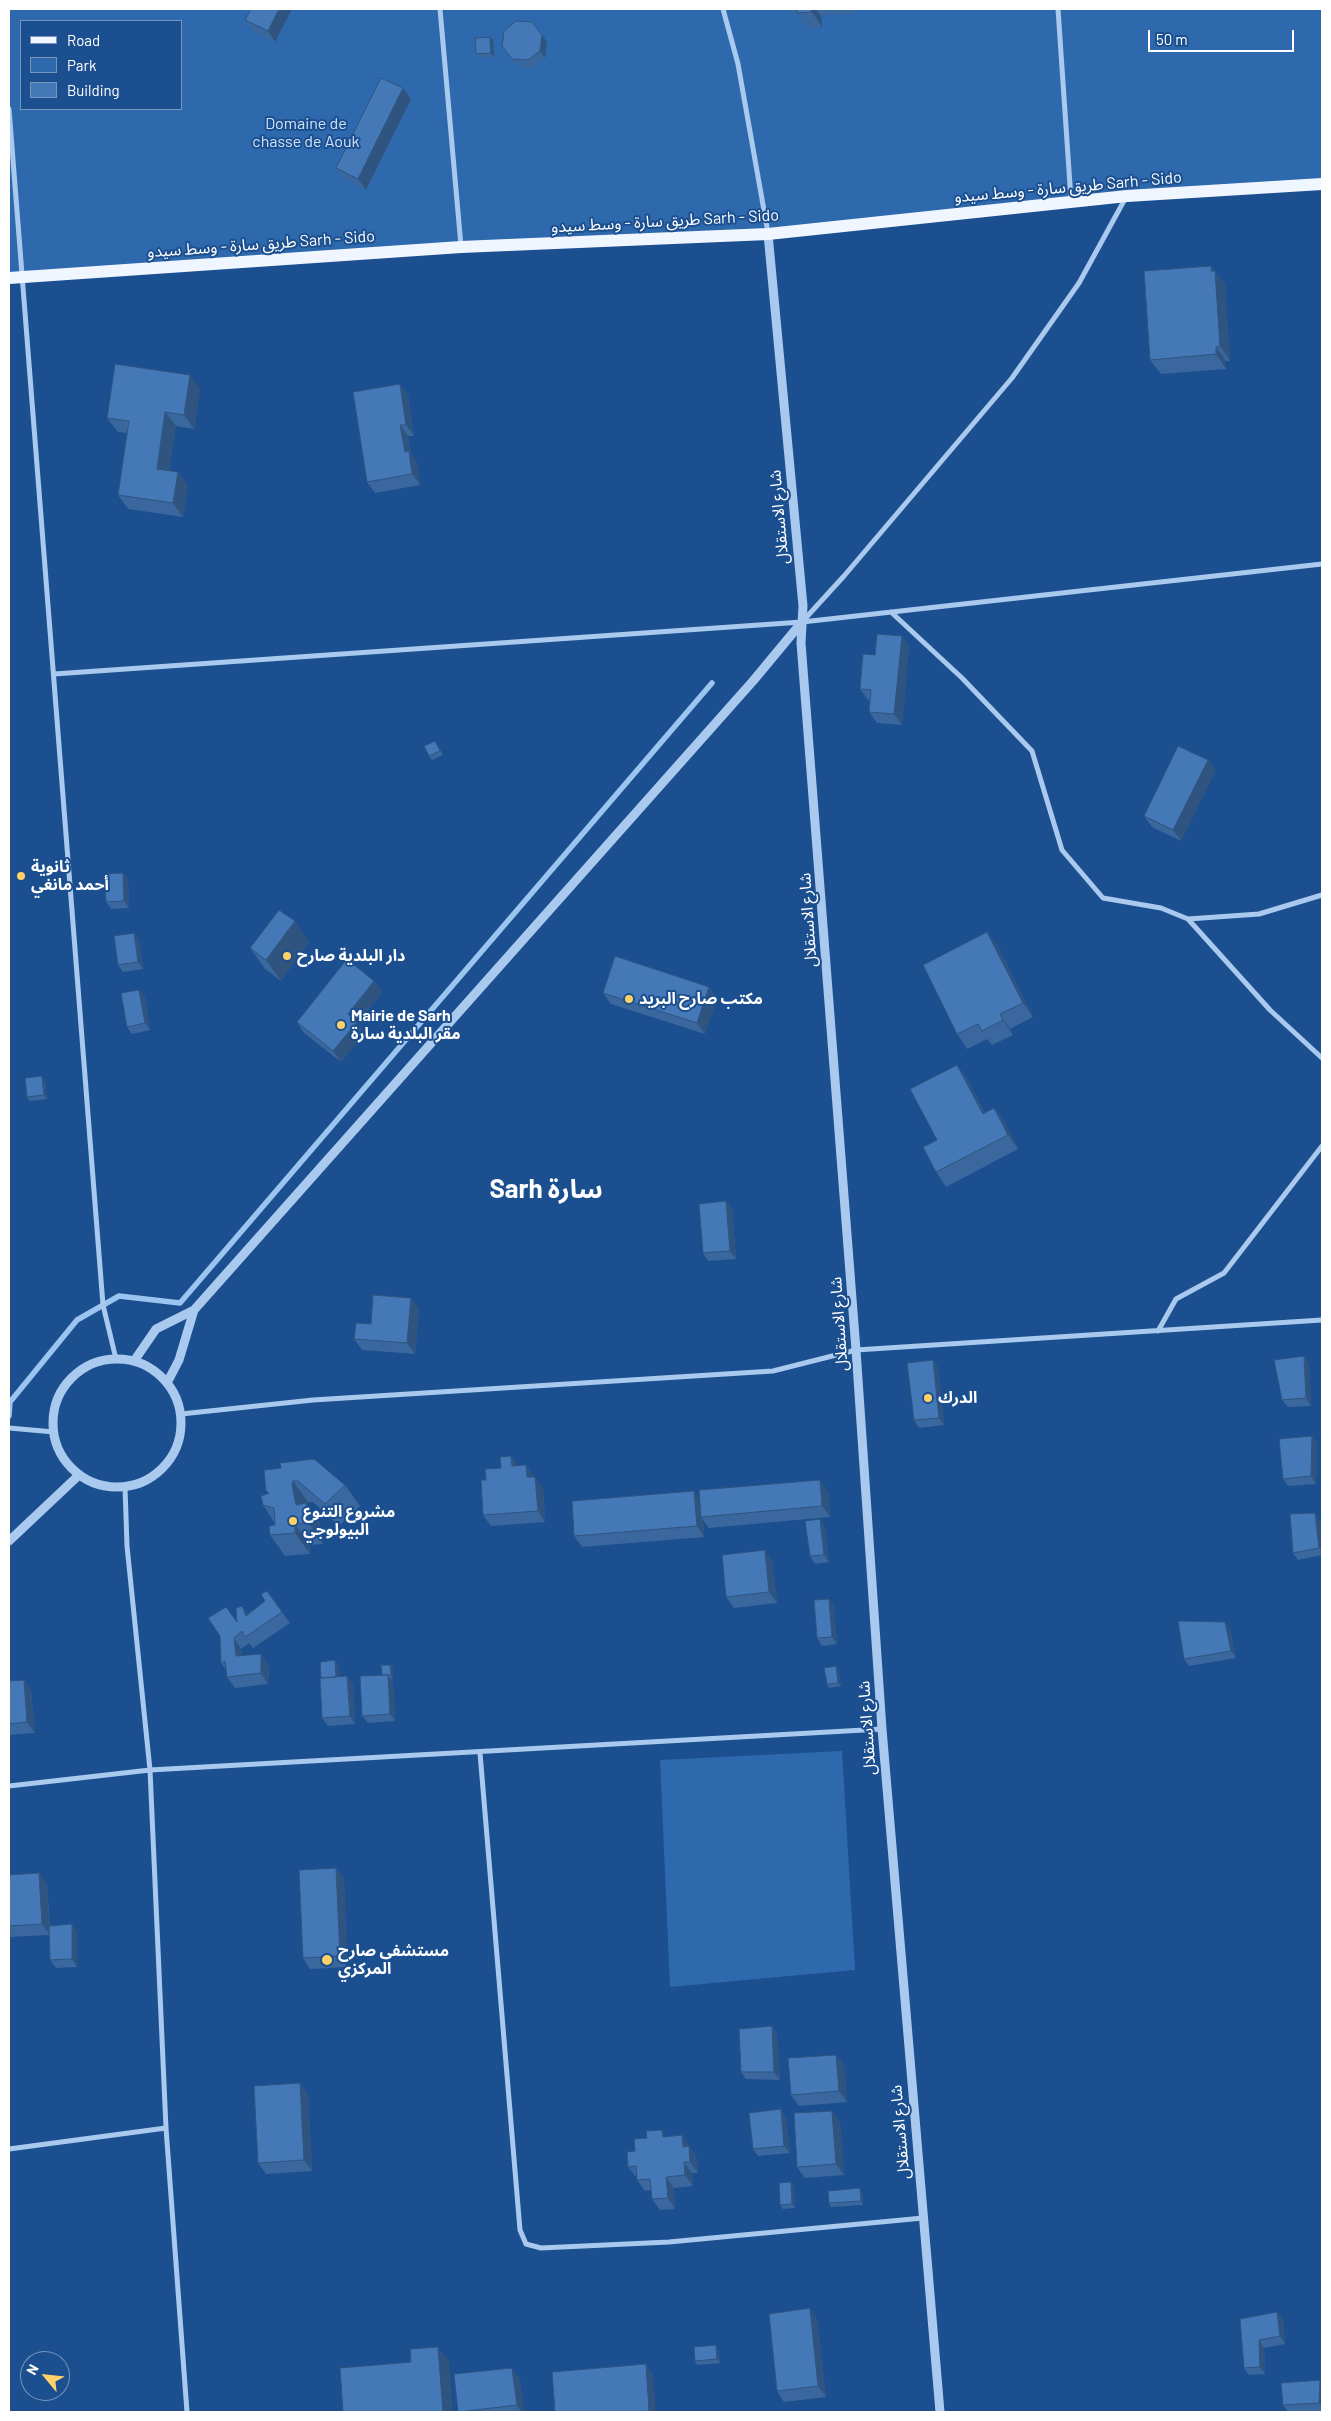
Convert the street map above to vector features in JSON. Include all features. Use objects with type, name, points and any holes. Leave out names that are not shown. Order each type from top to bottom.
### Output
[{"type":"main road","name":"طريق سارة - وسط سيدو Sarh - Sido","points":[[9,278],[462,247],[768,234],[1127,196],[1322,184]]},
{"type":"street","points":[[440,9],[462,247]]},
{"type":"street","points":[[723,9],[738,64],[768,234]]},
{"type":"street","points":[[1058,9],[1072,201]]},
{"type":"street","points":[[9,109],[103,1305],[116,1359]]},
{"type":"street","points":[[134,1361],[156,1329],[194,1310],[753,682],[802,622],[844,576],[1012,378],[1078,283],[1127,196]]},
{"type":"street","name":"شارع الاستقلال","points":[[768,234],[803,606],[801,643],[856,1350],[882,1729],[940,2412]]},
{"type":"street","points":[[54,674],[802,622],[1322,564]]},
{"type":"street","points":[[891,612],[962,678],[1032,751],[1062,850],[1103,898],[1161,908],[1188,919],[1270,1010],[1322,1058]]},
{"type":"street","points":[[1188,919],[1259,914],[1322,895]]},
{"type":"street","points":[[1158,1331],[1176,1300],[1224,1273],[1322,1146]]},
{"type":"street","points":[[167,1383],[179,1360],[194,1310]]},
{"type":"street","points":[[180,1414],[313,1400],[773,1372],[856,1350],[1322,1320]]},
{"type":"street","points":[[116,1359],[134,1361],[152,1370],[167,1383],[177,1401],[180,1414],[180,1435],[173,1454],[161,1470],[144,1481],[125,1487],[108,1487],[79,1475],[66,1463],[58,1448],[54,1432],[54,1411],[62,1390],[76,1374],[95,1363],[116,1359]]},
{"type":"street","points":[[9,1428],[54,1432]]},
{"type":"street","points":[[9,1540],[79,1475]]},
{"type":"street","points":[[125,1487],[127,1546],[150,1770],[166,2128],[187,2412]]},
{"type":"street","points":[[9,1786],[150,1770],[882,1729]]},
{"type":"street","points":[[480,1753],[520,2230],[526,2244],[541,2248],[669,2242],[923,2218]]},
{"type":"street","points":[[9,2149],[166,2128]]},
{"type":"green space","name":"Domaine de chasse de Aouk","points":[[9,9],[1322,9],[1322,184],[768,234],[9,278]]},
{"type":"green space","points":[[842,1751],[855,1970],[670,1987],[660,1760]]},
{"type":"building","points":[[251,9],[279,9],[268,31],[245,20]]},
{"type":"building","points":[[797,9],[811,9],[812,12],[797,13]]},
{"type":"building","points":[[516,21],[532,22],[542,35],[540,51],[528,60],[512,59],[502,46],[504,31]]},
{"type":"building","points":[[490,37],[491,53],[476,54],[475,38]]},
{"type":"building","points":[[381,78],[403,88],[358,179],[336,168]]},
{"type":"building","points":[[1211,266],[1211,271],[1215,271],[1220,346],[1216,347],[1216,354],[1150,360],[1144,271]]},
{"type":"building","points":[[115,364],[190,375],[184,415],[165,412],[157,469],[178,472],[173,503],[118,495],[129,421],[107,418]]},
{"type":"building","points":[[400,384],[406,425],[400,425],[405,452],[409,451],[412,474],[367,482],[353,392]]},
{"type":"building","points":[[877,634],[902,636],[894,714],[869,712],[871,690],[860,689],[863,654],[875,655]]},
{"type":"building","points":[[435,741],[440,751],[429,756],[424,746]]},
{"type":"building","points":[[1178,746],[1208,760],[1173,830],[1144,816]]},
{"type":"building","points":[[123,873],[124,901],[106,902],[104,874]]},
{"type":"building","points":[[279,910],[295,921],[266,960],[250,948]]},
{"type":"building","points":[[987,932],[1023,1003],[1000,1014],[1003,1020],[982,1031],[978,1024],[957,1034],[923,965]]},
{"type":"building","points":[[134,933],[138,962],[118,965],[114,936]]},
{"type":"building","points":[[615,956],[709,987],[697,1023],[603,993]]},
{"type":"building","points":[[347,959],[374,981],[348,1014],[357,1022],[333,1051],[297,1022]]},
{"type":"building","points":[[139,990],[145,1023],[127,1027],[121,993]]},
{"type":"building","points":[[957,1065],[983,1114],[994,1108],[1008,1135],[936,1172],[923,1147],[937,1140],[910,1089]]},
{"type":"building","points":[[42,1076],[44,1095],[27,1097],[25,1078]]},
{"type":"building","points":[[726,1201],[730,1251],[703,1253],[699,1204]]},
{"type":"building","points":[[373,1295],[411,1298],[407,1343],[354,1339],[356,1323],[371,1324]]},
{"type":"building","points":[[1304,1356],[1306,1398],[1282,1400],[1274,1360]]},
{"type":"building","name":"الدرك","points":[[933,1360],[939,1418],[914,1420],[907,1363]]},
{"type":"building","points":[[1312,1436],[1311,1476],[1283,1479],[1279,1439]]},
{"type":"building","points":[[511,1456],[512,1466],[526,1465],[527,1477],[535,1477],[538,1511],[483,1515],[481,1480],[486,1480],[485,1469],[501,1468],[500,1457]]},
{"type":"building","points":[[314,1459],[345,1485],[325,1504],[298,1481],[293,1481],[296,1505],[306,1503],[308,1523],[295,1524],[295,1533],[270,1535],[269,1526],[275,1525],[274,1508],[263,1505],[261,1496],[269,1493],[266,1491],[264,1470],[281,1468],[280,1463]]},
{"type":"building","points":[[820,1480],[822,1506],[701,1517],[699,1490]]},
{"type":"building","points":[[694,1491],[697,1526],[574,1536],[572,1501]]},
{"type":"building","points":[[1315,1513],[1319,1548],[1293,1553],[1290,1514]]},
{"type":"building","points":[[820,1519],[824,1555],[810,1556],[805,1521]]},
{"type":"building","points":[[765,1550],[769,1592],[726,1597],[722,1555]]},
{"type":"building","points":[[267,1591],[282,1612],[245,1637],[242,1631],[234,1638],[236,1656],[261,1654],[261,1673],[227,1677],[225,1661],[221,1663],[220,1636],[208,1618],[226,1607],[237,1622],[236,1608],[242,1606],[246,1616],[265,1601],[261,1594]]},
{"type":"building","points":[[829,1599],[832,1637],[817,1638],[814,1600]]},
{"type":"building","points":[[1178,1621],[1225,1622],[1231,1651],[1184,1659]]},
{"type":"building","points":[[335,1660],[336,1677],[321,1678],[320,1662]]},
{"type":"building","points":[[381,1665],[390,1665],[391,1675],[382,1675]]},
{"type":"building","points":[[836,1666],[838,1683],[827,1684],[824,1668]]},
{"type":"building","points":[[388,1675],[390,1714],[362,1716],[360,1676]]},
{"type":"building","points":[[347,1676],[350,1716],[322,1718],[320,1678]]},
{"type":"building","points":[[24,1680],[27,1722],[9,1724],[9,1681]]},
{"type":"building","points":[[336,1868],[340,1956],[303,1958],[299,1870]]},
{"type":"building","points":[[39,1873],[42,1924],[9,1926],[9,1875]]},
{"type":"building","points":[[72,1924],[72,1959],[50,1960],[49,1926]]},
{"type":"building","points":[[772,2026],[774,2072],[741,2072],[739,2029]]},
{"type":"building","points":[[836,2055],[839,2091],[791,2095],[788,2058]]},
{"type":"building","points":[[300,2083],[304,2160],[258,2163],[254,2086]]},
{"type":"building","points":[[781,2109],[784,2146],[753,2149],[749,2113]]},
{"type":"building","points":[[832,2111],[836,2164],[797,2167],[794,2113]]},
{"type":"building","points":[[662,2130],[663,2137],[682,2135],[683,2147],[689,2146],[690,2162],[684,2162],[685,2175],[666,2177],[668,2198],[652,2199],[650,2179],[637,2180],[636,2166],[628,2167],[627,2152],[635,2151],[634,2139],[647,2138],[646,2131]]},
{"type":"building","points":[[791,2182],[792,2204],[780,2205],[779,2183]]},
{"type":"building","points":[[860,2188],[861,2201],[829,2203],[828,2191]]},
{"type":"building","points":[[810,2308],[818,2386],[777,2391],[769,2314]]},
{"type":"building","points":[[1277,2312],[1280,2336],[1259,2340],[1260,2367],[1244,2368],[1240,2319]]},
{"type":"building","points":[[716,2345],[717,2359],[695,2361],[694,2347]]},
{"type":"building","points":[[438,2347],[443,2412],[343,2412],[340,2368],[411,2362],[410,2349]]},
{"type":"building","points":[[1322,2360],[1322,2376],[1321,2376]]},
{"type":"building","points":[[646,2364],[649,2411],[555,2412],[552,2372]]},
{"type":"building","points":[[512,2368],[517,2405],[458,2412],[454,2374]]},
{"type":"building","points":[[1320,2380],[1319,2403],[1283,2405],[1281,2383]]},
{"type":"waterway","points":[[9,1416],[10,1402],[77,1320],[119,1296],[180,1303],[712,683]]},
{"type":"place","name":"ثانوية أحمد مانغي","points":[[21,876]]},
{"type":"place","name":"دار البلدية صارح","points":[[287,956]]},
{"type":"place","name":"مكتب صارح البريد","points":[[629,999]]},
{"type":"place","name":"Mairie de Sarh مقر البلدية سارة","points":[[341,1025]]},
{"type":"place","name":"الدرك","points":[[928,1398]]},
{"type":"place","name":"مشروع التنوع البيولوجي","points":[[293,1521]]},
{"type":"place","name":"مستشفى صارح المركزي","points":[[327,1960]]},
{"type":"district","name":"Sarh سارة","points":[[546,1189]]}]
